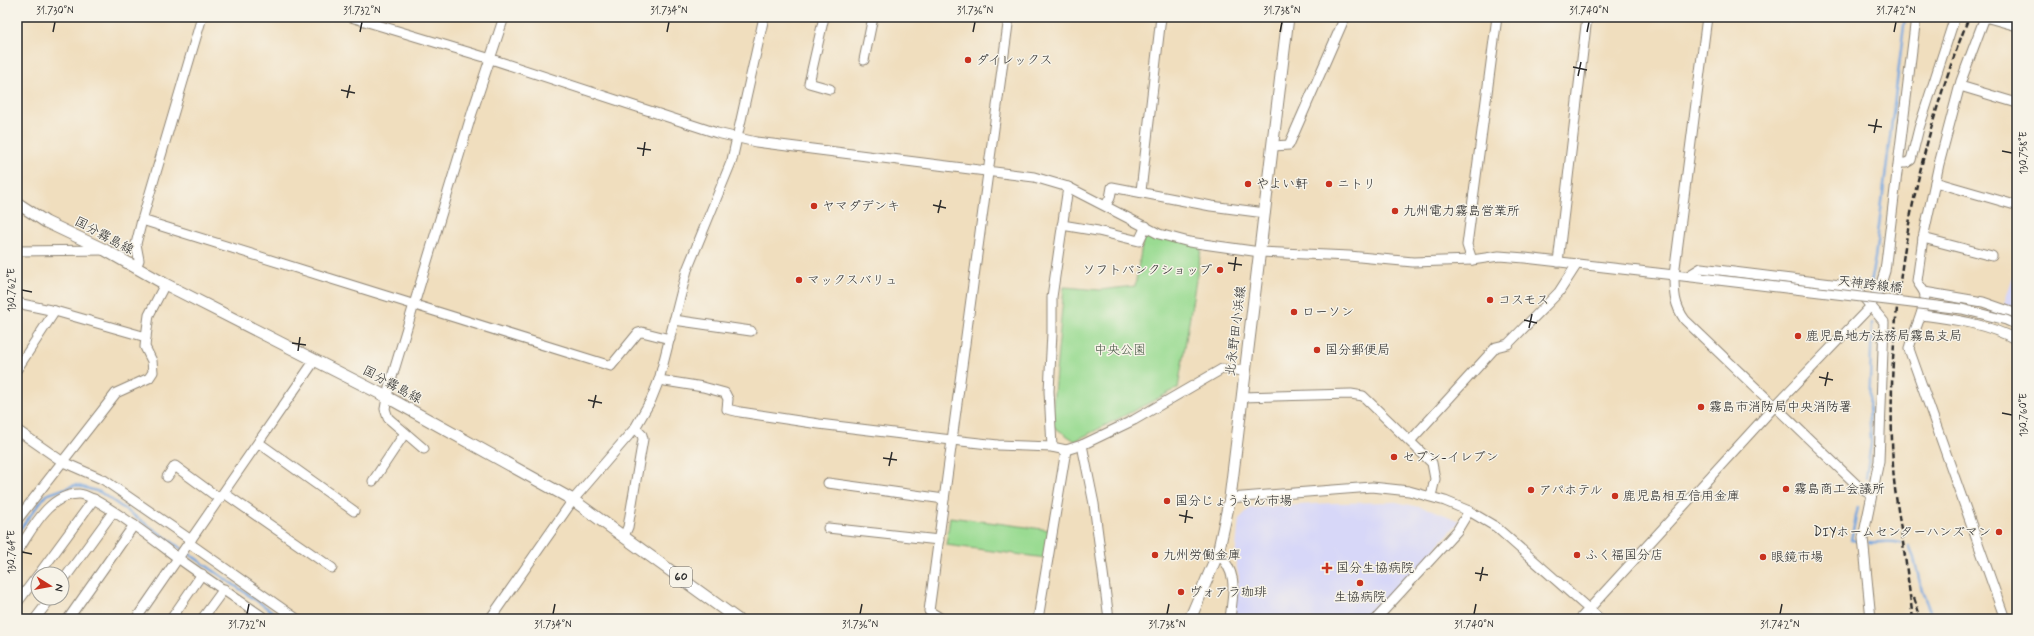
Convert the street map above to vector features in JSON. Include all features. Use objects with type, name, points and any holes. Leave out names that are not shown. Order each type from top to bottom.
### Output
[{"type":"main road","name":"北永野田小浜線","points":[[1190,619],[1218,552],[1230,498],[1288,17]]},
{"type":"main road","name":"国分霧島線","points":[[17,203],[46,222],[105,250],[164,284],[387,397],[573,500],[737,619]]},
{"type":"street","points":[[136,268],[139,260],[136,244],[142,220],[202,17]]},
{"type":"street","name":"天神跨線橋","points":[[351,17],[491,59],[737,138],[756,142],[1034,177],[1068,187],[1159,234],[1189,242],[1260,252],[1349,256],[1413,262],[1472,260],[1499,256],[1688,276],[1962,309],[2006,320],[2017,325]]},
{"type":"street","points":[[424,449],[388,418],[384,409],[472,113],[504,17]]},
{"type":"street","points":[[490,619],[573,500],[635,428],[651,400],[659,380],[687,270],[732,160],[764,17]]},
{"type":"street","points":[[824,17],[809,83],[830,90]]},
{"type":"street","points":[[864,60],[873,17]]},
{"type":"street","points":[[942,619],[929,611],[1009,17]]},
{"type":"street","points":[[1141,191],[1161,17]]},
{"type":"street","points":[[1273,146],[1289,145],[1345,17]]},
{"type":"street","points":[[1472,260],[1468,244],[1497,17]]},
{"type":"street","points":[[1558,262],[1587,17]]},
{"type":"street","points":[[1707,17],[1674,275],[1674,294],[1679,312],[1859,487],[1872,494]]},
{"type":"street","points":[[1580,619],[1775,406],[1870,306],[1880,287],[1885,271],[1900,163],[1916,17]]},
{"type":"street","points":[[1900,163],[1906,163],[1911,160],[1919,128],[1955,17],[1952,17]]},
{"type":"street","points":[[2005,619],[1910,354],[1911,340],[1922,315],[1924,292],[1917,281],[1923,238],[1935,182],[1960,86],[1985,17],[2017,26]]},
{"type":"street","points":[[1960,86],[2017,103]]},
{"type":"street","points":[[1935,182],[2015,205]]},
{"type":"street","points":[[1052,447],[1049,391],[1052,297],[1068,187]]},
{"type":"street","points":[[1106,206],[1110,198],[1112,187],[1141,191],[1211,206],[1265,213]]},
{"type":"street","points":[[142,220],[611,366],[638,333],[642,332],[670,338]]},
{"type":"street","points":[[1062,225],[1098,231],[1139,241],[1146,226]]},
{"type":"street","points":[[1923,238],[1992,256]]},
{"type":"street","points":[[17,251],[105,250]]},
{"type":"street","points":[[1411,440],[1496,347],[1508,344],[1552,299],[1578,264]]},
{"type":"street","points":[[1688,276],[1701,268],[1848,286],[1859,292],[1870,306],[1879,314],[1884,322],[1879,461],[1863,538],[1871,619]]},
{"type":"street","points":[[17,520],[116,393],[149,378],[153,372],[152,361],[145,347],[146,337],[150,315],[164,284]]},
{"type":"street","points":[[1924,292],[1983,302],[2017,314]]},
{"type":"street","points":[[17,303],[55,311],[146,337]]},
{"type":"street","points":[[17,369],[55,311]]},
{"type":"street","points":[[1922,315],[1979,325],[2006,334],[2017,340]]},
{"type":"street","points":[[674,320],[752,332]]},
{"type":"street","points":[[136,619],[315,360]]},
{"type":"street","points":[[659,380],[703,387],[725,393],[728,399],[727,410],[819,424],[998,445],[1052,447],[1066,450],[1082,445],[1134,420],[1222,369],[1245,371]]},
{"type":"street","points":[[1242,397],[1351,394],[1363,396],[1411,440],[1432,463],[1435,470],[1431,496]]},
{"type":"street","points":[[624,536],[628,527],[643,439],[642,434],[635,428]]},
{"type":"street","points":[[17,430],[63,462],[104,480],[189,543],[297,619]]},
{"type":"street","points":[[374,481],[405,433]]},
{"type":"street","points":[[259,443],[354,510]]},
{"type":"street","points":[[1082,445],[1094,504],[1109,619]]},
{"type":"street","points":[[1038,619],[1066,450]]},
{"type":"street","points":[[167,477],[175,466],[332,568]]},
{"type":"street","points":[[828,483],[944,499]]},
{"type":"street","points":[[1230,498],[1372,487],[1391,488],[1431,496],[1469,511],[1496,527],[1600,619]]},
{"type":"street","points":[[17,552],[46,508],[69,496],[80,494],[94,499],[134,525],[266,619]]},
{"type":"street","points":[[44,566],[94,499]]},
{"type":"street","points":[[1376,619],[1458,531],[1469,511]]},
{"type":"street","points":[[70,571],[113,512]]},
{"type":"street","points":[[68,619],[134,525]]},
{"type":"street","points":[[828,528],[939,540]]},
{"type":"street","points":[[1218,552],[1228,563],[1233,580],[1230,619]]},
{"type":"street","points":[[171,619],[202,574]]},
{"type":"street","points":[[17,604],[30,585]]},
{"type":"street","points":[[202,619],[224,589]]},
{"type":"street","points":[[35,619],[45,606]]},
{"type":"shaded area","points":[[2017,264],[2017,308],[2004,304]]},
{"type":"shaded area","name":"国分生協病院","points":[[1396,502],[1433,510],[1460,521],[1371,619],[1234,619],[1239,577],[1235,558],[1239,519],[1250,508],[1331,503]]},
{"type":"green space","name":"中央公園","points":[[1144,234],[1202,244],[1178,388],[1075,441],[1051,425],[1064,287],[1100,290],[1135,286]]},
{"type":"green space","points":[[950,517],[1050,530],[1046,558],[946,545]]},
{"type":"waterway","points":[[1872,285],[1871,278],[1875,258],[1905,17]]},
{"type":"waterway","points":[[1866,478],[1871,443],[1869,409],[1872,323]]},
{"type":"waterway","points":[[17,533],[46,495],[75,485],[100,492],[283,619]]},
{"type":"waterway","points":[[1858,507],[1851,540],[1859,541]]},
{"type":"waterway","points":[[1869,542],[1900,543]]},
{"type":"waterway","points":[[1909,546],[1914,558],[1922,591],[1933,619]]},
{"type":"railway","points":[[1913,619],[1893,466],[1893,351],[1907,237],[1918,181],[1932,126],[1949,71],[1969,17]]},
{"type":"railway","points":[[1914,598],[1921,619]]},
{"type":"place","name":"ダイレックス","points":[[968,60]]},
{"type":"place","name":"やよい軒","points":[[1248,184]]},
{"type":"place","name":"ニトリ","points":[[1329,184]]},
{"type":"place","name":"ヤマダデンキ","points":[[814,206]]},
{"type":"place","name":"九州電力霧島営業所","points":[[1395,211]]},
{"type":"place","name":"ソフトバンクショップ","points":[[1220,270]]},
{"type":"place","name":"マックスバリュ","points":[[799,280]]},
{"type":"place","name":"コスモス","points":[[1490,300]]},
{"type":"place","name":"ローソン","points":[[1294,312]]},
{"type":"place","name":"鹿児島地方法務局霧島支局","points":[[1798,336]]},
{"type":"place","name":"国分郵便局","points":[[1317,350]]},
{"type":"place","name":"霧島市消防局中央消防署","points":[[1701,407]]},
{"type":"place","name":"セブン-イレブン","points":[[1394,457]]},
{"type":"place","name":"霧島商工会議所","points":[[1786,489]]},
{"type":"place","name":"アパホテル","points":[[1531,490]]},
{"type":"place","name":"鹿児島相互信用金庫","points":[[1615,496]]},
{"type":"place","name":"国分じょうもん市場","points":[[1167,501]]},
{"type":"place","name":"DIYホームセンターハンズマン","points":[[1999,532]]},
{"type":"place","name":"九州労働金庫","points":[[1155,555]]},
{"type":"place","name":"ふく福国分店","points":[[1577,555]]},
{"type":"place","name":"眼鏡市場","points":[[1763,557]]},
{"type":"place","name":"国分生協病院","points":[[1327,568]]},
{"type":"place","name":"生協病院","points":[[1360,583]]},
{"type":"place","name":"ヴォアラ珈琲","points":[[1181,592]]}]
